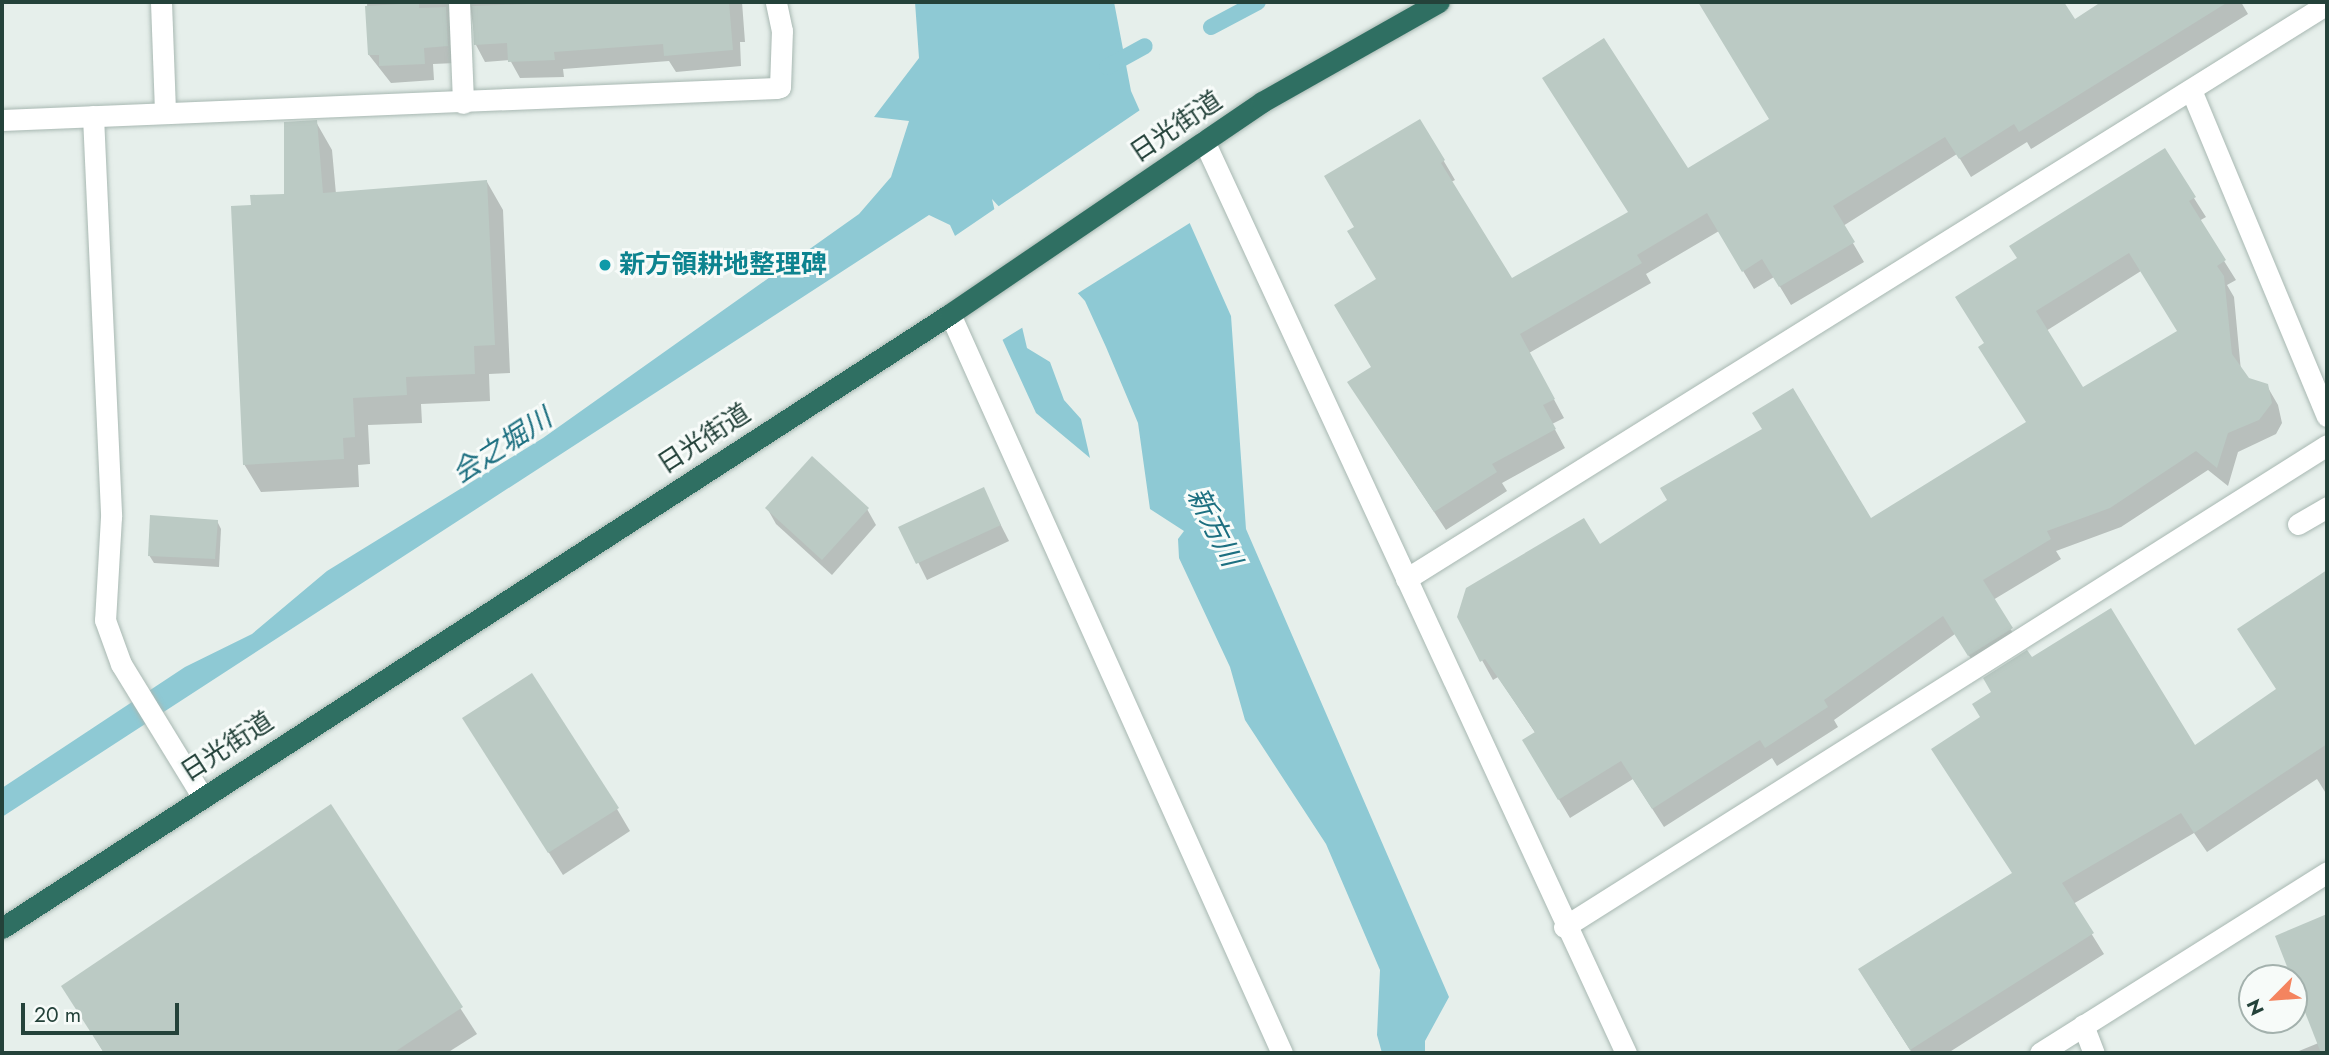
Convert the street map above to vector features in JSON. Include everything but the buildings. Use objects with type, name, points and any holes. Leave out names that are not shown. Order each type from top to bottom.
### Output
[{"type":"highway","name":"日光街道","points":[[2,928],[202,796],[958,309],[1262,102],[1438,2]]},
{"type":"street","points":[[161,2],[164,111]]},
{"type":"street","points":[[459,2],[463,103]]},
{"type":"street","points":[[2,120],[164,111],[463,103],[780,87],[782,31],[776,2]]},
{"type":"street","points":[[1406,579],[2327,4]]},
{"type":"street","points":[[2191,89],[2327,416]]},
{"type":"street","points":[[93,116],[111,517],[105,620],[121,664],[202,796]]},
{"type":"street","points":[[1196,148],[1406,579],[1564,927],[1626,1053]]},
{"type":"street","points":[[958,309],[1282,1053]]},
{"type":"street","points":[[1564,927],[2327,445]]},
{"type":"street","points":[[2298,524],[2327,507]]},
{"type":"street","points":[[2040,1053],[2327,872]]},
{"type":"street","points":[[2083,1025],[2094,1053]]},
{"type":"water","name":"新方川","points":[[915,2],[1114,2],[1131,91],[1231,316],[1246,529],[1449,997],[1425,1041],[1425,1053],[1382,1053],[1377,1035],[1380,970],[1326,844],[1245,720],[1230,667],[1179,558],[1178,539],[1184,531],[1150,509],[1138,423],[1085,301],[992,199],[1027,348],[1050,362],[1064,400],[1081,419],[1090,458],[1036,413],[950,225],[929,215],[2,817],[2,788],[185,667],[252,634],[327,571],[543,438],[859,214],[891,177],[909,121],[874,117],[919,58]]},
{"type":"pier","points":[[1143,108],[1193,221],[1075,295],[998,210],[1025,326],[999,342],[952,238]]},
{"type":"waterway","points":[[1211,27],[1258,2]]},
{"type":"waterway","points":[[1107,67],[1145,46]]},
{"type":"place","name":"新方領耕地整理碑","points":[[605,265]]},
{"type":"water label","name":"会之堀川","points":[[502,446]]}]
